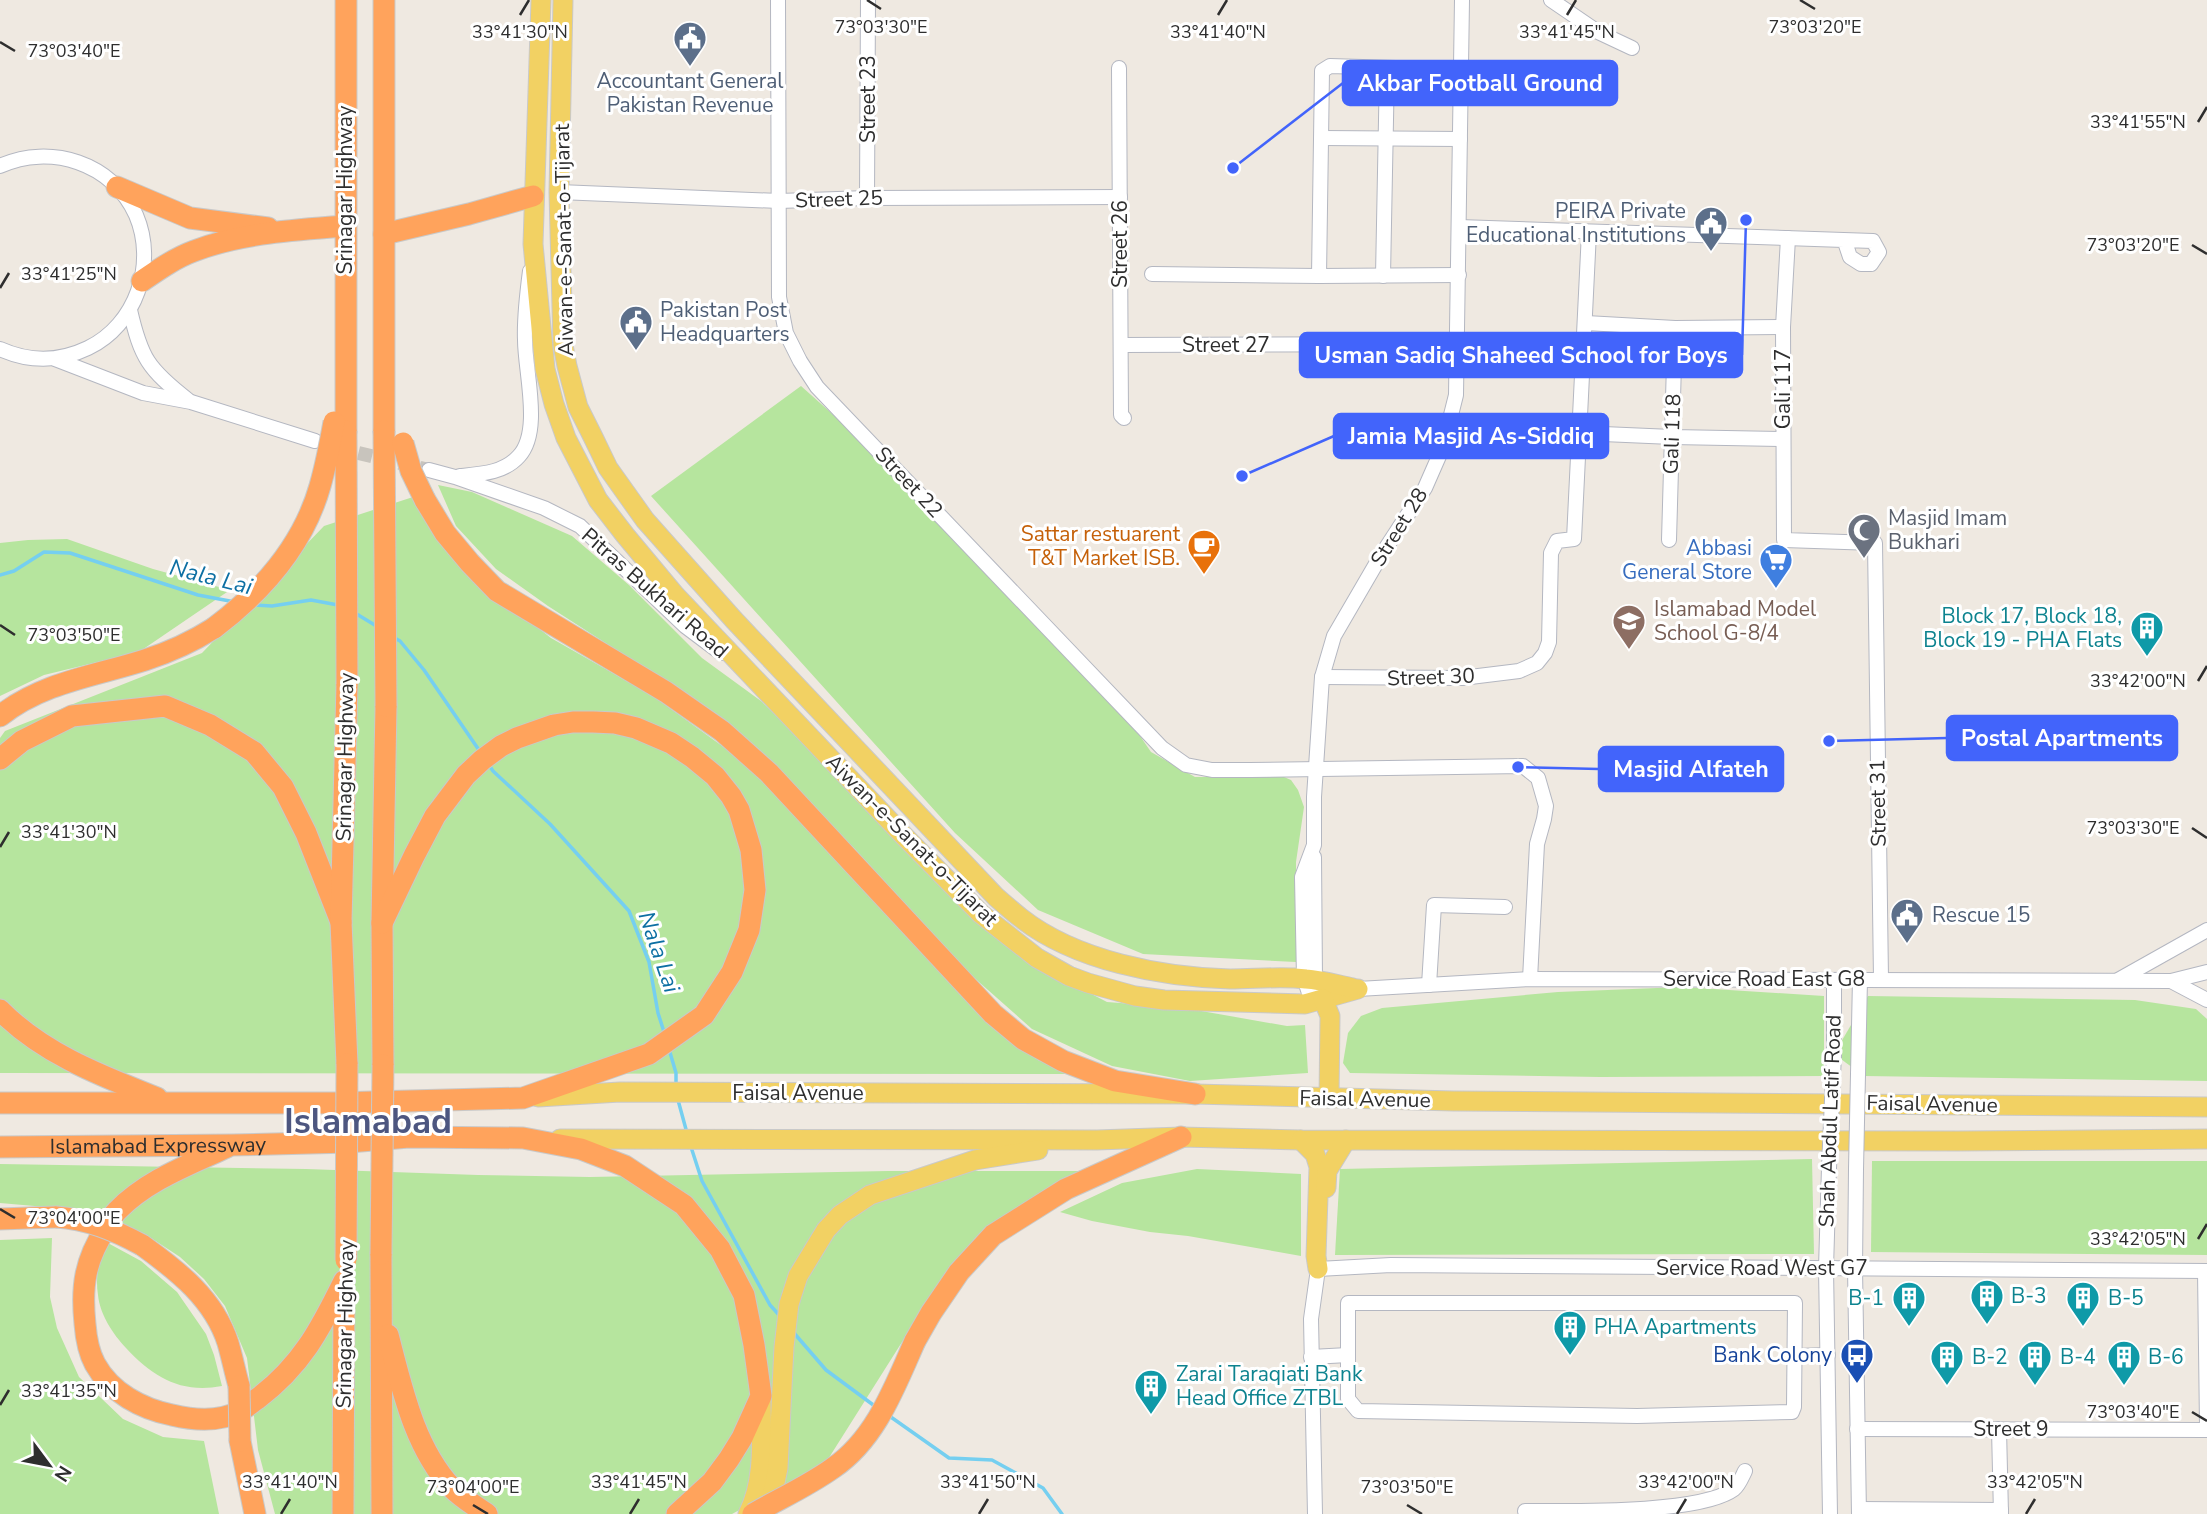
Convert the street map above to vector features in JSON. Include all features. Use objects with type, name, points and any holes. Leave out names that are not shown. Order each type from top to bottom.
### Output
[{"type":"highway","name":"Srinagar Highway","points":[[343,1514],[347,1064],[341,922],[347,684],[340,427],[346,375],[345,0]]},
{"type":"highway","name":"Srinagar Highway","points":[[382,1514],[380,1299],[386,706],[384,0]]},
{"type":"highway","points":[[117,187],[190,218],[284,231]]},
{"type":"highway","points":[[384,234],[469,214],[533,195]]},
{"type":"highway","points":[[142,281],[192,251],[214,245],[284,231],[345,226]]},
{"type":"highway","points":[[383,375],[411,471],[425,500],[445,533],[497,591],[666,692],[722,731],[769,773],[993,1014],[1023,1039],[1063,1061],[1115,1081],[1195,1094]]},
{"type":"highway","points":[[0,716],[31,695],[58,684],[171,651],[232,615],[272,577],[289,555],[320,486],[340,427]]},
{"type":"highway","points":[[0,759],[22,741],[72,716],[165,706],[210,725],[254,752],[283,787],[306,833],[341,922]]},
{"type":"highway","name":"Islamabad Expressway","points":[[0,1103],[335,1103],[523,1098],[649,1054],[704,1015],[732,972],[749,930],[755,890],[751,850],[739,810],[731,796],[715,776],[671,743],[636,728],[615,723],[573,722],[554,725],[517,738],[482,760],[466,775],[429,826],[382,923]]},
{"type":"highway","points":[[0,1010],[29,1035],[73,1063],[169,1103]]},
{"type":"highway","points":[[750,1514],[835,1468],[857,1447],[878,1419],[931,1313],[960,1272],[993,1235],[1066,1189],[1143,1156],[1181,1136]]},
{"type":"highway","name":"Islamabad Expressway","points":[[0,1147],[523,1138],[581,1149],[625,1166],[684,1205],[720,1249],[744,1295],[761,1396]]},
{"type":"highway","points":[[232,1145],[146,1185],[116,1212],[93,1247],[85,1273],[82,1298],[86,1337],[95,1364],[120,1394],[154,1411],[189,1419],[212,1418],[239,1412],[280,1381],[307,1349],[325,1321],[345,1271]]},
{"type":"highway","points":[[0,1219],[82,1219],[122,1234],[176,1270],[208,1303],[228,1340],[239,1386],[240,1441],[255,1514]]},
{"type":"highway","points":[[380,1299],[399,1376],[419,1438],[429,1457],[454,1489],[487,1514]]},
{"type":"highway","points":[[677,1514],[712,1482],[729,1459],[761,1396]]},
{"type":"main road","name":"Aiwan-e-Sanat-o-Tijarat","points":[[541,0],[533,244],[545,369],[566,438],[583,474],[598,500],[625,535],[675,595],[904,836],[981,914],[1037,958],[1069,976],[1135,996],[1164,1000],[1305,1004],[1358,989]]},
{"type":"main road","name":"Aiwan-e-Sanat-o-Tijarat","points":[[563,0],[559,192],[563,345],[578,407],[608,468],[645,520],[734,620],[996,897],[1022,919],[1097,958],[1177,975],[1231,979],[1310,979],[1358,989]]},
{"type":"main road","points":[[625,535],[645,520]]},
{"type":"main road","points":[[1230,1002],[1231,979]]},
{"type":"main road","points":[[1318,1001],[1330,1016],[1329,1098]]},
{"type":"main road","name":"Faisal Avenue","points":[[523,1098],[620,1093],[1195,1094],[1329,1098],[2207,1107]]},
{"type":"main road","name":"Faisal Avenue","points":[[523,1138],[1097,1140],[1181,1136],[1301,1140],[2207,1139]]},
{"type":"main road","points":[[766,1514],[778,1468],[784,1347],[789,1304],[798,1276],[813,1248],[840,1214],[870,1195],[975,1160],[1097,1140]]},
{"type":"main road","points":[[1301,1140],[1315,1154],[1319,1167],[1316,1256],[1318,1269]]},
{"type":"main road","points":[[1318,1269],[1322,1255],[1327,1171],[1346,1140]]},
{"type":"main road","points":[[750,1514],[762,1456],[761,1396]]},
{"type":"street","name":"Street 22","points":[[778,0],[779,297],[786,333],[800,362],[817,387],[1162,748],[1186,765],[1213,770],[1522,766],[1538,778],[1546,806],[1537,844],[1530,979]]},
{"type":"street","name":"Street 23","points":[[867,198],[868,0]]},
{"type":"street","name":"Street 28","points":[[1310,979],[1302,877],[1314,845],[1322,677],[1334,636],[1380,556],[1426,488],[1443,447],[1456,394],[1462,0]]},
{"type":"street","points":[[1550,0],[1598,32],[1632,48]]},
{"type":"street","name":"Street 26","points":[[1119,68],[1121,415],[1124,418]]},
{"type":"street","points":[[1319,276],[1322,71],[1325,68],[1461,70]]},
{"type":"street","points":[[1383,276],[1387,68]]},
{"type":"street","points":[[1322,138],[1460,139]]},
{"type":"street","points":[[0,151],[22,158]]},
{"type":"street","points":[[0,166],[22,158],[51,156],[73,160],[94,169],[117,187],[136,215],[144,248],[142,281],[130,310],[115,328],[97,343],[76,354],[54,359],[33,359],[12,355],[0,349]]},
{"type":"street","name":"Street 25","points":[[559,192],[779,201],[1120,197]]},
{"type":"street","points":[[1459,227],[1873,241],[1879,252],[1871,264],[1861,264],[1850,257],[1846,242]]},
{"type":"street","points":[[1589,232],[1580,433],[1783,439]]},
{"type":"street","name":"Gali 117","points":[[1788,238],[1783,327],[1784,540],[1875,542]]},
{"type":"street","points":[[455,477],[499,469],[511,464],[527,444],[531,406],[524,317],[533,244]]},
{"type":"street","points":[[1152,274],[1459,275]]},
{"type":"street","points":[[130,310],[137,340],[155,373],[191,402]]},
{"type":"street","points":[[1586,324],[1783,327]]},
{"type":"street","name":"Gali 118","points":[[1669,540],[1675,327]]},
{"type":"street","name":"Street 27","points":[[1121,345],[1458,344]]},
{"type":"street","points":[[54,359],[143,393],[191,402],[315,441]]},
{"type":"street","name":"Street 30","points":[[1322,677],[1462,678],[1519,671],[1537,663],[1549,642],[1551,552],[1557,541],[1574,539],[1580,433]]},
{"type":"street","name":"Pitras Bukhari Road","points":[[429,470],[544,508],[580,526],[685,626],[759,682]]},
{"type":"street","name":"Street 31","points":[[1875,542],[1881,979]]},
{"type":"street","points":[[1429,985],[1434,905],[1505,907]]},
{"type":"street","points":[[2116,981],[2207,930]]},
{"type":"street","points":[[2171,981],[2207,972]]},
{"type":"street","points":[[1310,979],[1318,1001]]},
{"type":"street","name":"Service Road East G8","points":[[1358,989],[1530,979],[2171,981]]},
{"type":"street","name":"Shah Abdul Latif Road","points":[[1859,1511],[1855,1268],[1860,979]]},
{"type":"street","name":"Shah Abdul Latif Road","points":[[1830,1514],[1826,1268],[1834,980]]},
{"type":"street","points":[[2171,981],[2207,1000]]},
{"type":"street","name":"Service Road West G7","points":[[1318,1269],[1391,1265],[2206,1271]]},
{"type":"street","points":[[1315,1514],[1311,1319],[1318,1269]]},
{"type":"street","points":[[2206,1271],[2207,1428]]},
{"type":"street","points":[[1348,1303],[1795,1303],[1796,1394],[1792,1412],[1637,1416],[1358,1411],[1348,1399],[1348,1355],[1348,1303]]},
{"type":"street","points":[[1311,1357],[1348,1355]]},
{"type":"street","points":[[1795,1356],[1828,1355]]},
{"type":"street","name":"Street 9","points":[[1857,1429],[2207,1428]]},
{"type":"street","points":[[1859,1511],[2001,1512],[1999,1429]]},
{"type":"street","points":[[1525,1511],[1670,1512],[1718,1499],[1736,1488],[1745,1471]]},
{"type":"green space","points":[[801,386],[857,436],[1116,701],[1151,752],[1195,777],[1284,777],[1291,780],[1304,807],[1296,862],[1296,962],[1143,954],[1038,910],[955,833],[651,496]]},
{"type":"green space","points":[[438,485],[472,492],[572,536],[629,585],[702,658],[761,701],[1039,967],[1107,1002],[1184,1008],[1287,1026],[1305,1025],[1308,1073],[1190,1081],[1112,1066],[1032,1029],[971,975],[853,847],[702,705],[548,606],[496,569],[456,526]]},
{"type":"green space","points":[[413,497],[466,572],[551,638],[653,696],[747,764],[985,1020],[1038,1060],[1070,1074],[0,1073],[0,738],[5,731],[202,653],[324,526]]},
{"type":"green space","points":[[67,539],[153,569],[230,590],[139,652],[44,675],[0,696],[0,543]]},
{"type":"green space","points":[[1682,987],[1824,996],[1824,1076],[1600,1077],[1350,1073],[1343,1063],[1348,1033],[1361,1016],[1382,1008],[1558,992]]},
{"type":"green space","points":[[1868,996],[2135,1000],[2196,1009],[2207,1019],[2207,1081],[1864,1076],[1834,1054]]},
{"type":"green space","points":[[1812,1159],[1814,1254],[1335,1255],[1340,1169]]},
{"type":"green space","points":[[1872,1161],[2207,1161],[2207,1255],[1871,1252]]},
{"type":"green space","points":[[0,1164],[590,1177],[888,1171],[1091,1171],[1014,1210],[950,1266],[825,1464],[732,1514],[275,1514],[258,1450],[247,1358],[225,1306],[204,1279],[180,1257],[145,1234],[92,1211],[0,1203]]},
{"type":"green space","points":[[1197,1169],[1301,1174],[1301,1256],[1150,1232],[1060,1212],[1122,1183]]},
{"type":"green space","points":[[52,1238],[50,1297],[57,1328],[79,1377],[123,1419],[163,1437],[204,1441],[219,1514],[0,1514],[0,1240]]},
{"type":"green space","points":[[106,1242],[141,1261],[177,1292],[206,1334],[222,1386],[194,1388],[169,1381],[157,1375],[121,1343],[104,1317],[99,1302],[98,1268]]},
{"type":"waterway","name":"Nala Lai","points":[[0,575],[14,571],[44,552],[70,553],[198,595],[235,602]]},
{"type":"waterway","name":"Nala Lai","points":[[253,605],[272,606],[311,600],[338,605]]},
{"type":"waterway","name":"Nala Lai","points":[[355,613],[378,627]]},
{"type":"waterway","name":"Nala Lai","points":[[393,637],[400,641],[424,670],[481,753]]},
{"type":"waterway","name":"Nala Lai","points":[[489,765],[550,824],[629,911],[649,962],[658,1013],[665,1035]]},
{"type":"waterway","name":"Nala Lai","points":[[669,1049],[676,1073],[676,1086]]},
{"type":"waterway","name":"Nala Lai","points":[[678,1100],[687,1133]]},
{"type":"waterway","name":"Nala Lai","points":[[691,1147],[702,1181],[770,1305],[780,1316]]},
{"type":"waterway","name":"Nala Lai","points":[[794,1333],[826,1370],[876,1407]]},
{"type":"waterway","name":"Nala Lai","points":[[888,1415],[949,1458],[992,1460],[1043,1488],[1062,1514]]},
{"type":"tunnel","points":[[338,448],[429,470]]},
{"type":"place","name":"Accountant General Pakistan Revenue","points":[[690,68]]},
{"type":"place","name":"Akbar Football Ground","points":[[1233,168]]},
{"type":"place","name":"Usman Sadiq Shaheed School for Boys","points":[[1746,220]]},
{"type":"place","name":"PEIRA Private Educational Institutions","points":[[1711,253]]},
{"type":"place","name":"Pakistan Post Headquarters","points":[[636,352]]},
{"type":"place","name":"Jamia Masjid As-Siddiq","points":[[1242,476]]},
{"type":"place","name":"Masjid Imam Bukhari","points":[[1864,560]]},
{"type":"place","name":"Sattar restuarent T&T Market ISB.","points":[[1204,576]]},
{"type":"place","name":"Abbasi General Store","points":[[1776,590]]},
{"type":"place","name":"Islamabad Model School G-8/4","points":[[1629,651]]},
{"type":"place","name":"Block 17, Block 18, Block 19 - PHA Flats","points":[[2147,658]]},
{"type":"place","name":"Postal Apartments","points":[[1829,741]]},
{"type":"place","name":"Masjid Alfateh","points":[[1518,767]]},
{"type":"place","name":"Rescue 15","points":[[1907,945]]},
{"type":"place","name":"B-3","points":[[1987,1326]]},
{"type":"place","name":"B-1","points":[[1909,1328]]},
{"type":"place","name":"B-5","points":[[2083,1328]]},
{"type":"place","name":"PHA Apartments","points":[[1570,1357]]},
{"type":"place","name":"Bank Colony","points":[[1857,1385]]},
{"type":"place","name":"B-2","points":[[1947,1387]]},
{"type":"place","name":"B-4","points":[[2035,1387]]},
{"type":"place","name":"B-6","points":[[2124,1387]]},
{"type":"place","name":"Zarai Taraqiati Bank Head Office ZTBL","points":[[1151,1416]]},
{"type":"district","name":"Islamabad","points":[[368,1121]]}]
